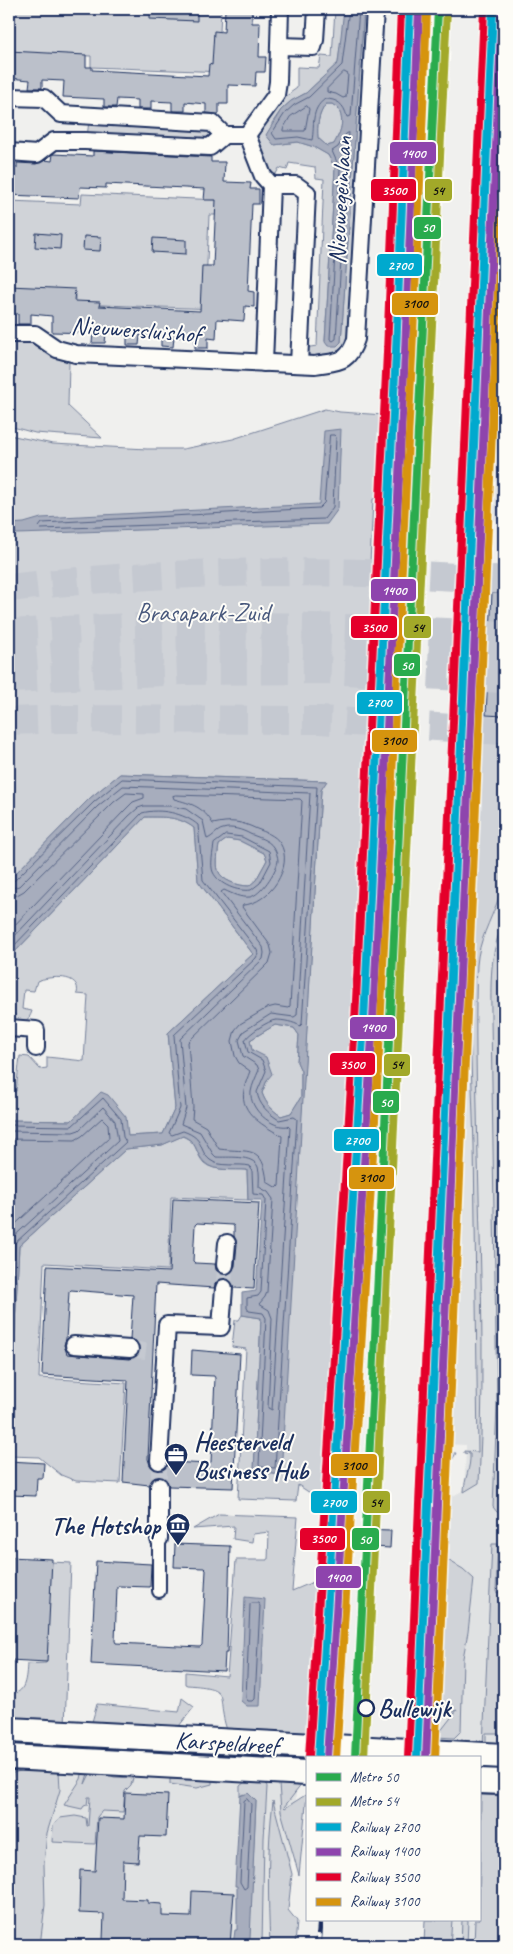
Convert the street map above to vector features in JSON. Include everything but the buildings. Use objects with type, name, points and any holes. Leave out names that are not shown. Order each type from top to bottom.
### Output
[{"type":"main road","name":"Karspeldreef","points":[[9,1730],[504,1756]]},
{"type":"main road","name":"Karspeldreef","points":[[9,1757],[306,1773]]},
{"type":"main road","points":[[480,1781],[504,1782]]},
{"type":"street","points":[[247,134],[276,95],[280,9]]},
{"type":"street","points":[[279,46],[313,46],[317,9]]},
{"type":"street","name":"Nieuwegeinlaan","points":[[307,364],[343,361],[352,352],[356,339],[375,9]]},
{"type":"street","points":[[9,97],[44,98],[61,114],[212,123],[224,135]]},
{"type":"street","points":[[9,152],[37,154],[54,141],[85,140],[210,147],[224,135],[247,134]]},
{"type":"street","points":[[247,134],[263,176],[271,185],[264,363]]},
{"type":"street","points":[[271,185],[296,185],[307,193],[307,364]]},
{"type":"street","name":"Nieuwersluishof","points":[[9,334],[35,334],[57,349],[76,354],[307,364]]},
{"type":"street","points":[[9,1028],[36,1030],[36,1048]]},
{"type":"street","points":[[225,1264],[227,1243]]},
{"type":"street","points":[[159,1461],[159,1352],[166,1325],[221,1327],[224,1288]]},
{"type":"street","points":[[74,1345],[130,1349]]},
{"type":"street","points":[[159,1486],[159,1591]]},
{"type":"shaded area","points":[[503,9],[504,520],[484,519],[485,501],[480,500],[484,371]]},
{"type":"shaded area","points":[[504,743],[504,1945],[424,1945],[425,1922],[480,1922],[480,1756],[430,1756],[438,1504],[464,1490],[466,1451],[466,1445],[441,1444],[473,760]]},
{"type":"shaded area","points":[[9,1763],[297,1780],[286,1945],[9,1945]]},
{"type":"green space","points":[[9,9],[221,9],[219,54],[225,72],[91,67],[91,56],[9,53]]},
{"type":"green space","points":[[335,9],[346,9],[338,63],[306,93],[291,101],[281,110],[272,123],[274,145],[298,142],[314,147],[328,155],[335,168],[325,341],[341,342],[364,9],[367,9],[351,338],[341,353],[310,359],[304,348],[317,346],[324,179],[316,178],[315,167],[289,163],[287,170],[279,168],[276,174],[268,172],[261,154],[257,132],[285,97],[297,88],[297,67],[319,68],[321,56],[332,57]]},
{"type":"green space","points":[[326,104],[332,104],[338,108],[342,122],[334,144],[327,146],[318,138],[318,124]]},
{"type":"green space","points":[[89,121],[207,126],[211,137],[204,143],[87,137]]},
{"type":"green space","points":[[82,194],[219,200],[218,215],[209,215],[206,286],[216,309],[75,304],[75,291],[9,288],[9,201],[81,204]]},
{"type":"green space","points":[[9,338],[32,338],[57,358],[69,362],[68,406],[102,438],[35,433],[9,426]]},
{"type":"green space","name":"Brasapark-Zuid","points":[[325,409],[384,415],[379,498],[373,499],[370,563],[376,564],[325,1503],[298,1485],[296,1501],[238,1499],[246,1349],[232,1347],[235,1320],[239,1320],[242,1315],[261,1318],[254,1471],[280,1475],[321,790],[326,781],[120,774],[90,798],[9,880],[9,435],[53,444],[183,449],[233,439]]},
{"type":"green space","points":[[476,709],[485,709],[485,742],[504,743],[503,877],[498,900],[480,947],[476,983],[482,1342],[479,1483],[464,1492],[470,1454],[464,1453],[464,1451],[478,1452],[474,1145],[468,974],[464,971],[441,1444],[446,1453],[456,1453],[450,1466],[443,1494],[436,1505],[436,1482],[444,1482],[443,1462],[437,1462],[443,1318],[445,1314],[443,1308],[447,1222],[449,1217],[447,1211],[453,1114],[464,838],[468,794],[466,790],[467,765],[469,741],[473,741],[474,754]]},
{"type":"green space","points":[[145,817],[176,819],[194,828],[198,881],[253,954],[168,1033],[175,1108],[163,1134],[128,1136],[71,1121],[9,1120],[9,1091],[16,1091],[20,1056],[29,1057],[40,1069],[47,1068],[47,1057],[84,1061],[88,995],[77,994],[75,982],[70,979],[56,977],[37,981],[34,991],[24,990],[22,1009],[32,1011],[31,1014],[26,1020],[15,1024],[15,1014],[9,1013],[9,958]]},
{"type":"green space","points":[[227,839],[240,841],[264,853],[267,860],[256,880],[249,886],[226,880],[218,870],[219,845]]},
{"type":"green space","points":[[504,922],[504,1508],[501,1509],[501,1513],[497,1512],[493,1507],[497,1405],[491,993],[493,957]]},
{"type":"green space","points":[[275,1025],[294,1028],[299,1035],[297,1062],[301,1071],[301,1097],[291,1113],[281,1116],[265,1100],[262,1093],[267,1080],[252,1050],[250,1040]]},
{"type":"green space","points":[[182,1136],[194,1145],[201,1159],[208,1166],[219,1169],[247,1170],[248,1200],[171,1197],[168,1270],[44,1263],[39,1378],[126,1383],[120,1483],[76,1481],[61,1475],[39,1457],[9,1456],[9,1384],[12,1384],[19,1246],[126,1149],[162,1145]]},
{"type":"green space","points":[[219,1514],[298,1517],[292,1591],[320,1579],[307,1738],[227,1730],[220,1696],[217,1691],[202,1686],[185,1684],[185,1672],[227,1676],[236,1560],[268,1560],[269,1532],[253,1534],[252,1542],[233,1539],[234,1526],[193,1529]]},
{"type":"green space","points":[[492,1544],[498,1544],[496,1592],[504,1594],[504,1737],[499,1739],[499,1733],[486,1733],[486,1746],[483,1746]]},
{"type":"green space","points":[[434,1552],[463,1569],[474,1579],[463,1658],[461,1731],[454,1738],[436,1737],[457,1710],[428,1724]]},
{"type":"green space","points":[[51,1562],[71,1563],[65,1726],[9,1723],[9,1693],[15,1693],[22,1688],[27,1664],[46,1663]]},
{"type":"green space","points":[[182,1698],[194,1707],[179,1726],[92,1722],[97,1704],[179,1712]]},
{"type":"green space","points":[[37,1766],[59,1770],[60,1790],[47,1833],[44,1864],[45,1905],[40,1945],[9,1945],[9,1789],[13,1773]]},
{"type":"green space","points":[[97,1769],[114,1777],[133,1778],[131,1785],[125,1791],[123,1812],[102,1811],[97,1817],[95,1844],[52,1842],[53,1826],[60,1818],[75,1816],[86,1818],[88,1826],[90,1797],[88,1797],[87,1805],[82,1809],[64,1805],[81,1779],[83,1770],[89,1770],[85,1784],[92,1770]]},
{"type":"green space","points":[[201,1773],[212,1779],[212,1784],[197,1788],[170,1784],[170,1779],[184,1779]]},
{"type":"green space","points":[[246,1781],[266,1782],[267,1787],[262,1945],[249,1945],[256,1801],[243,1794],[240,1796],[240,1786]]},
{"type":"green space","points":[[279,1784],[302,1784],[284,1807],[306,1795],[299,1875],[281,1811]]},
{"type":"green space","points":[[481,1795],[504,1796],[504,1857],[500,1945],[474,1945],[475,1922],[480,1922]]},
{"type":"green space","points":[[273,1801],[292,1874],[288,1910],[297,1921],[295,1945],[270,1945],[268,1873]]},
{"type":"green space","points":[[425,1922],[452,1922],[450,1945],[424,1945]]},
{"type":"green space","points":[[462,1922],[468,1922],[467,1945],[461,1945]]},
{"type":"water","points":[[344,9],[364,9],[341,342],[337,346],[328,346],[325,342],[335,168],[328,155],[314,147],[298,142],[274,145],[266,135],[281,110],[291,101],[306,93],[338,63]],"holes":[[[326,104],[332,104],[338,108],[342,122],[339,135],[334,144],[327,146],[318,138],[318,124],[321,112]]]},
{"type":"water","points":[[341,429],[338,509],[327,524],[17,534],[9,526],[9,524],[24,523],[41,518],[319,504],[324,431]]},
{"type":"water","points":[[120,774],[327,781],[321,790],[281,1475],[254,1471],[261,1318],[242,1315],[242,1293],[256,1291],[262,1200],[248,1200],[247,1170],[219,1169],[209,1166],[202,1159],[192,1142],[183,1136],[162,1145],[126,1149],[19,1246],[12,1384],[9,1384],[9,1120],[71,1121],[101,1092],[108,1095],[126,1117],[128,1136],[163,1134],[175,1108],[168,1033],[253,954],[198,881],[194,828],[176,819],[145,817],[9,958],[9,880],[90,798]],"holes":[[[227,839],[240,841],[264,853],[267,860],[256,880],[249,886],[226,880],[218,870],[219,845]],[[275,1025],[294,1028],[299,1035],[297,1062],[301,1071],[301,1097],[291,1113],[281,1116],[265,1100],[262,1093],[267,1080],[272,1074],[266,1057],[252,1050],[250,1040]]]},
{"type":"water","points":[[245,1597],[265,1599],[260,1706],[247,1706],[241,1701]]},
{"type":"water","points":[[248,1793],[256,1801],[250,1939],[249,1945],[233,1945],[235,1930],[237,1930],[237,1886],[235,1886],[240,1796]]},
{"type":"water","points":[[504,1857],[504,1945],[500,1945]]},
{"type":"tunnel","points":[[9,588],[132,577],[256,572],[318,572],[504,580]]},
{"type":"tunnel","points":[[9,633],[118,628],[263,626],[504,635]]},
{"type":"tunnel","points":[[9,658],[57,654],[324,646],[504,655]]},
{"type":"tunnel","points":[[9,679],[184,671],[323,670],[504,679]]},
{"type":"tunnel","points":[[9,721],[60,719],[320,720],[504,731]]},
{"type":"tunnel","points":[[224,1288],[225,1265]]},
{"type":"tunnel","points":[[130,1349],[153,1352]]},
{"type":"tunnel","points":[[159,1461],[159,1486]]},
{"type":"railway","points":[[333,1756],[370,1239]]},
{"type":"railway","points":[[318,1945],[320,1922]]},
{"type":"metro line","name":"50","points":[[355,1756],[438,9]]},
{"type":"metro line","name":"54","points":[[364,1756],[447,9]]},
{"type":"rail line","name":"3500","points":[[309,1756],[355,1021],[387,352],[401,9]]},
{"type":"rail line","name":"2700","points":[[318,1756],[364,1021],[396,352],[410,9]]},
{"type":"rail line","name":"1400","points":[[327,1756],[373,1021],[405,352],[419,9]]},
{"type":"rail line","name":"3500","points":[[408,1756],[484,9]]},
{"type":"rail line","name":"2700","points":[[417,1756],[493,9]]},
{"type":"rail line","name":"1400","points":[[426,1756],[502,9]]},
{"type":"rail line","name":"3100","points":[[336,1756],[381,1022],[413,353],[427,10]]},
{"type":"rail line","name":"3100","points":[[435,1756],[504,153]]},
{"type":"place","name":"Heesterveld Business Hub","points":[[176,1476]]},
{"type":"place","name":"The Hotshop","points":[[178,1546]]},
{"type":"place","name":"Bullewijk","points":[[366,1708]]}]
